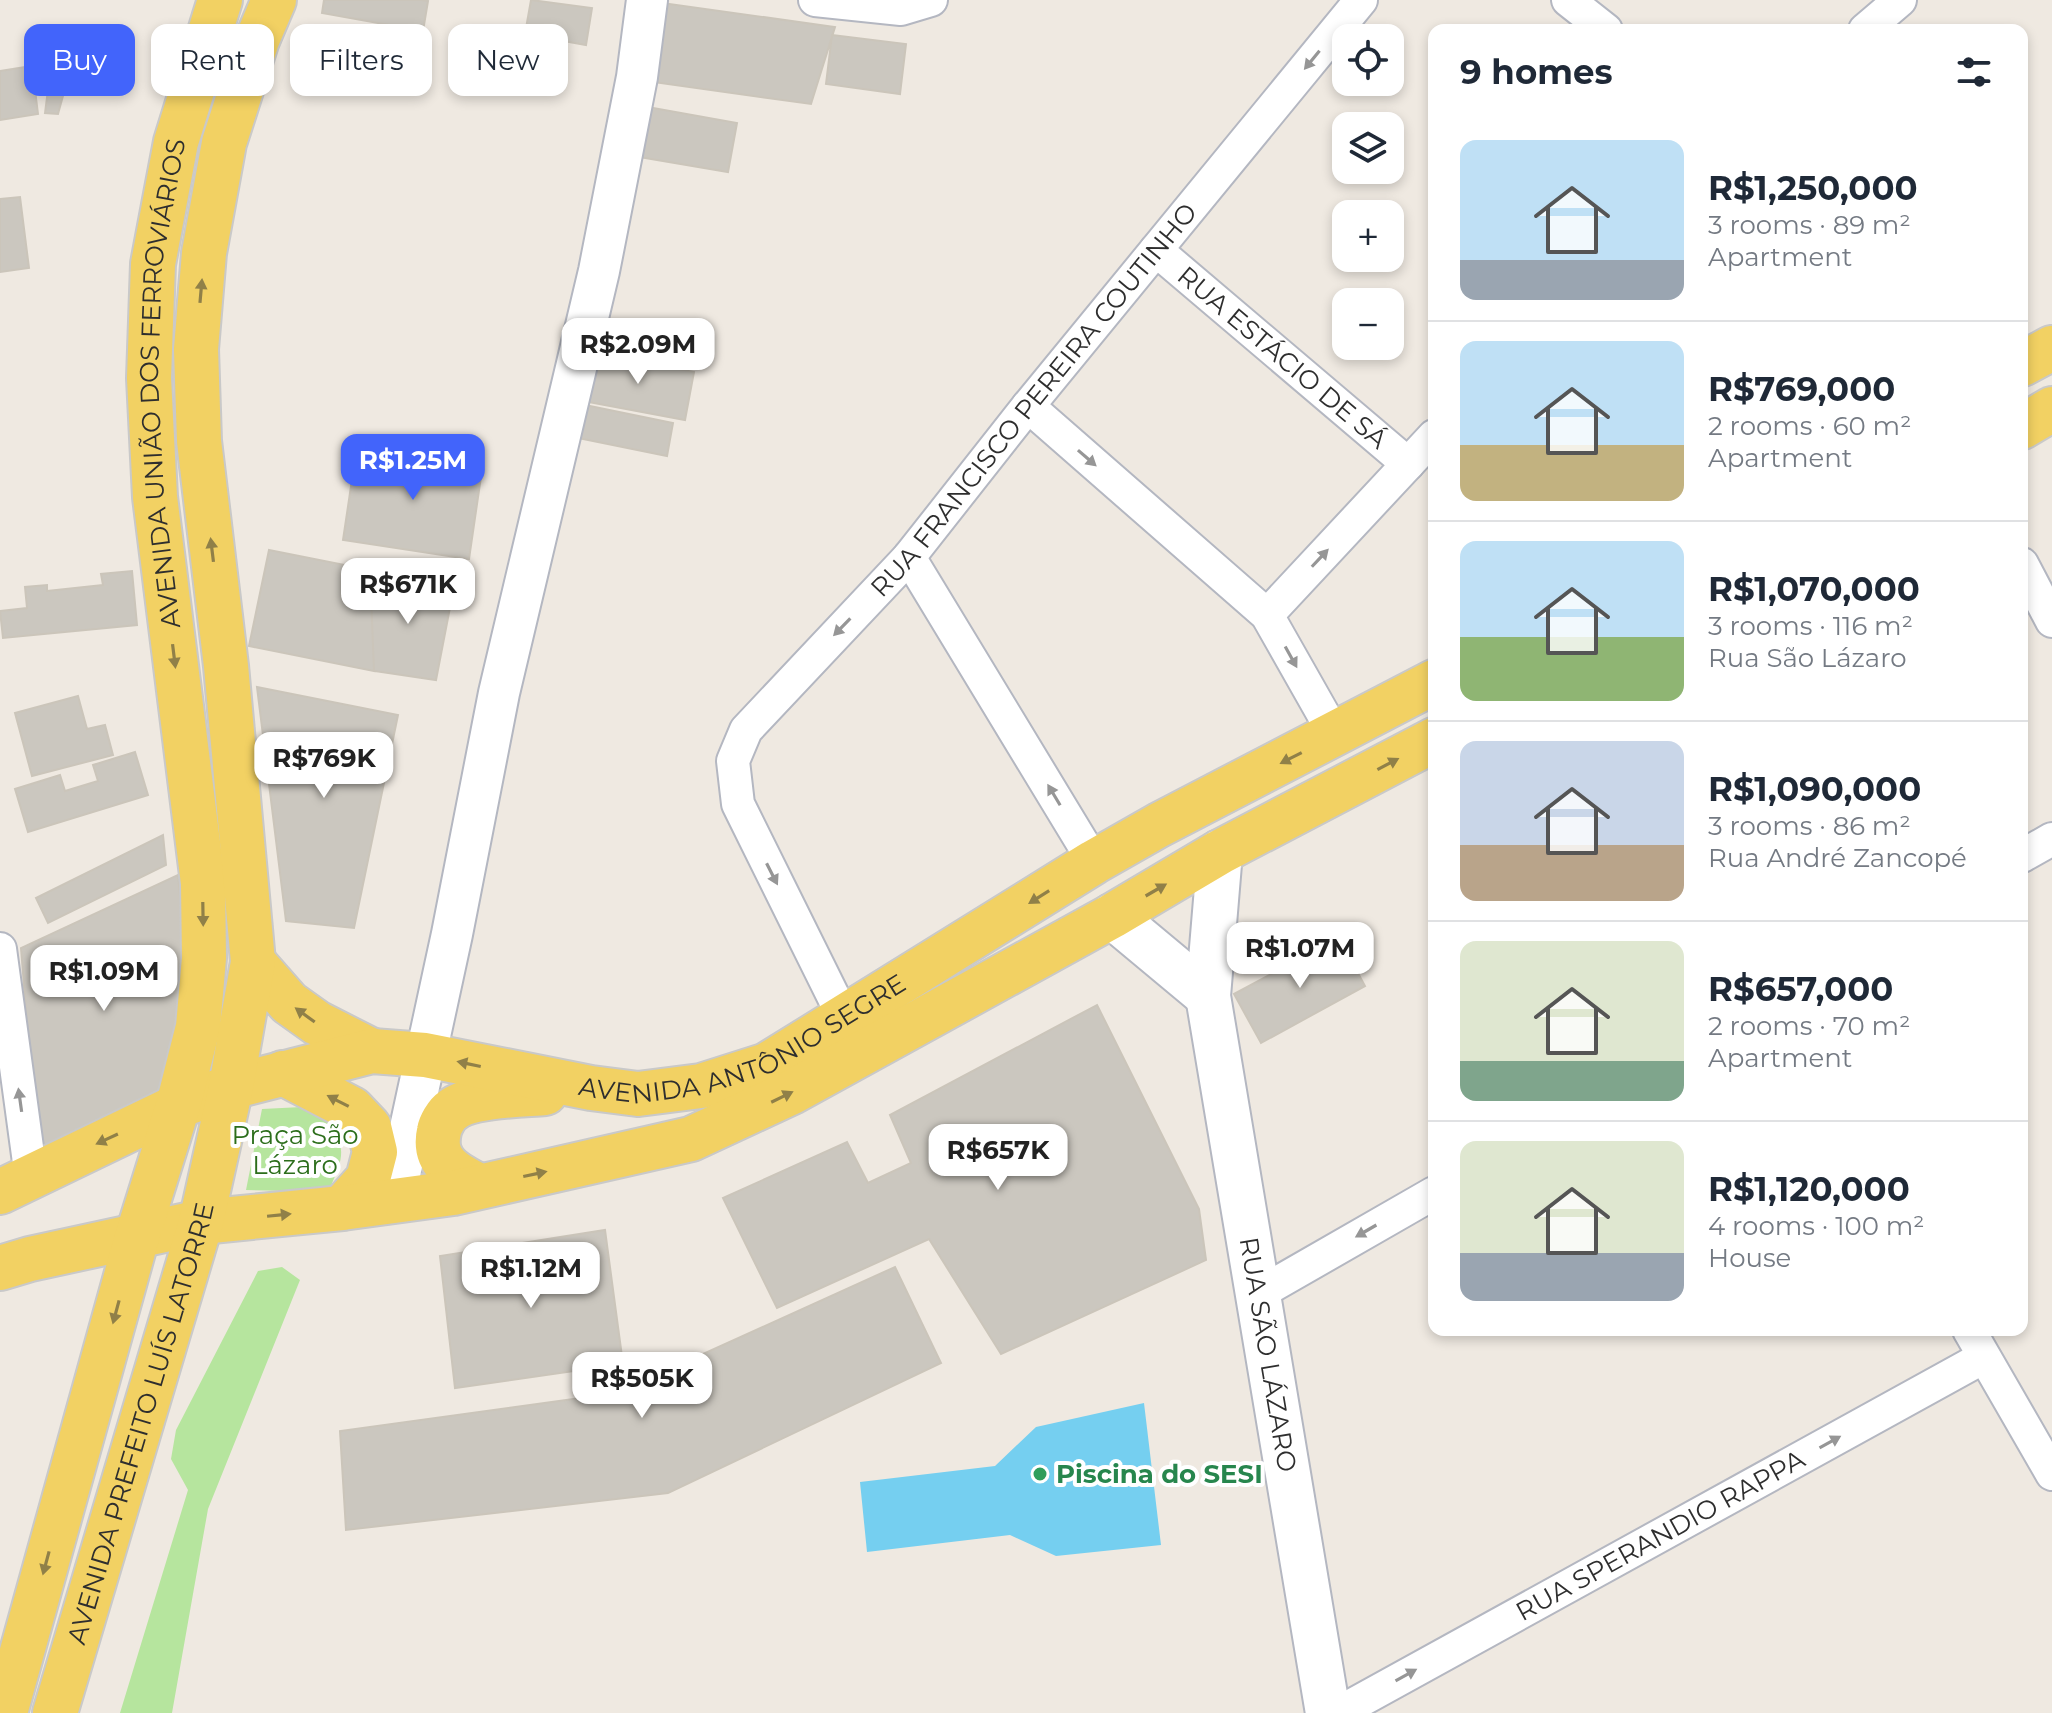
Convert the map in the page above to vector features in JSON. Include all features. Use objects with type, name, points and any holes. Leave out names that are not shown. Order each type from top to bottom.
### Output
[{"type":"main road","name":"AVENIDA UNIÃO DOS FERROVIÁRIOS","points":[[178,1106],[198,1027],[204,958],[203,883],[155,497],[150,350],[153,264],[176,142],[220,0]]},
{"type":"main road","name":"AVENIDA UNIÃO DOS FERROVIÁRIOS","points":[[231,1087],[253,962],[227,680],[199,441],[196,349],[204,253],[224,143],[257,40],[274,0]]},
{"type":"main road","points":[[2028,361],[2052,348]]},
{"type":"main road","points":[[2028,423],[2052,409]]},
{"type":"main road","name":"AVENIDA ANTÔNIO SEGRE","points":[[15,1184],[178,1106],[231,1087],[372,1051],[425,1055],[591,1088],[638,1094],[701,1086],[767,1065],[1094,862],[1428,685]]},
{"type":"main road","name":"AVENIDA ANTÔNIO SEGRE","points":[[0,1268],[201,1222],[394,1202],[691,1139],[792,1092],[1112,916],[1220,852],[1428,743]]},
{"type":"main road","points":[[1159,825],[1119,872],[1112,885],[1112,916],[1208,996]]},
{"type":"main road","name":"RUA SÃO LÁZARO","points":[[1220,852],[1208,996],[1328,1713]]},
{"type":"main road","points":[[253,962],[289,1003],[317,1023],[372,1051]]},
{"type":"main road","points":[[283,1073],[352,1109],[369,1127],[375,1152],[368,1179],[342,1208]]},
{"type":"main road","name":"AVENIDA PREFEITO LUÍS LATORRE","points":[[55,1713],[201,1222],[231,1087]]},
{"type":"main road","points":[[479,1186],[457,1176],[443,1164],[437,1147],[440,1127],[452,1110],[482,1100],[591,1088]]},
{"type":"main road","name":"AVENIDA PREFEITO LUÍS LATORRE","points":[[5,1713],[137,1237],[178,1106]]},
{"type":"street","points":[[394,1202],[452,934],[499,693],[599,271],[637,77],[647,0]]},
{"type":"street","points":[[815,0],[901,9],[931,0]]},
{"type":"street","name":"RUA FRANCISCO PEREIRA COUTINHO","points":[[844,1018],[738,804],[733,761],[746,730],[909,557],[1028,406],[1361,0]]},
{"type":"street","points":[[1568,0],[1598,24]]},
{"type":"street","points":[[1872,24],[1900,0]]},
{"type":"street","name":"RUA ESTÁCIO DE SÁ","points":[[1156,250],[1408,464]]},
{"type":"street","points":[[1028,406],[1267,615],[1335,735]]},
{"type":"street","points":[[1267,615],[1428,442]]},
{"type":"street","points":[[909,557],[1094,862]]},
{"type":"street","points":[[2028,575],[2052,621]]},
{"type":"street","points":[[2028,853],[2052,839]]},
{"type":"street","points":[[0,949],[15,1184]]},
{"type":"street","points":[[1258,1294],[1428,1196]]},
{"type":"street","points":[[1977,1344],[2052,1474]]},
{"type":"street","name":"RUA SPERANDIO RAPPA","points":[[1338,1713],[1977,1344]]},
{"type":"green space","name":"Praça São Lázaro","points":[[302,1107],[332,1120],[336,1131],[341,1154],[330,1188],[246,1190],[262,1109]]},
{"type":"green space","points":[[282,1267],[300,1280],[208,1509],[172,1713],[120,1713],[188,1490],[171,1459],[176,1430],[258,1271]]},
{"type":"water","name":"Piscina do SESI","points":[[1144,1403],[1161,1545],[1056,1556],[1010,1535],[867,1552],[860,1482],[995,1466],[1036,1427]]},
{"type":"building","points":[[324,0],[428,1],[424,24],[384,24],[322,13]]},
{"type":"building","points":[[531,0],[592,8],[586,45],[568,42],[568,24],[527,24]]},
{"type":"building","points":[[662,3],[835,27],[811,104],[653,82]]},
{"type":"building","points":[[832,35],[906,44],[900,94],[826,84]]},
{"type":"building","points":[[24,67],[24,96],[36,96],[38,114],[0,120],[0,71]]},
{"type":"building","points":[[47,96],[63,96],[58,114],[45,113]]},
{"type":"building","points":[[642,106],[737,123],[728,172],[633,156]]},
{"type":"building","points":[[20,197],[29,268],[0,272],[0,199]]},
{"type":"building","points":[[592,352],[694,372],[685,420],[583,401]]},
{"type":"building","points":[[585,405],[673,423],[667,456],[578,438]]},
{"type":"building","points":[[357,446],[483,463],[469,559],[343,540]]},
{"type":"building","points":[[269,550],[370,570],[374,671],[249,646]]},
{"type":"building","points":[[370,570],[453,592],[436,680],[374,671]]},
{"type":"building","points":[[132,571],[137,625],[3,638],[0,611],[27,608],[25,587],[47,585],[47,591],[103,585],[101,574]]},
{"type":"building","points":[[257,687],[398,715],[354,928],[286,921]]},
{"type":"building","points":[[78,696],[87,729],[105,725],[113,755],[32,776],[15,713]]},
{"type":"building","points":[[135,752],[148,795],[28,832],[15,789],[60,775],[65,791],[98,781],[93,765]]},
{"type":"building","points":[[163,835],[166,865],[48,923],[36,898]]},
{"type":"building","points":[[178,875],[186,959],[183,1029],[164,1088],[38,1161],[21,948]]},
{"type":"building","points":[[1339,938],[1365,986],[1261,1043],[1234,994]]},
{"type":"building","points":[[1097,1005],[1199,1209],[1206,1260],[1001,1354],[929,1239],[777,1308],[723,1198],[847,1142],[868,1183],[911,1163],[890,1115]]},
{"type":"building","points":[[605,1230],[623,1364],[455,1388],[440,1256]]},
{"type":"building","points":[[895,1267],[941,1363],[668,1493],[346,1530],[340,1431],[617,1393]]},
{"type":"place","name":"Piscina do SESI","points":[[1040,1474]]}]
